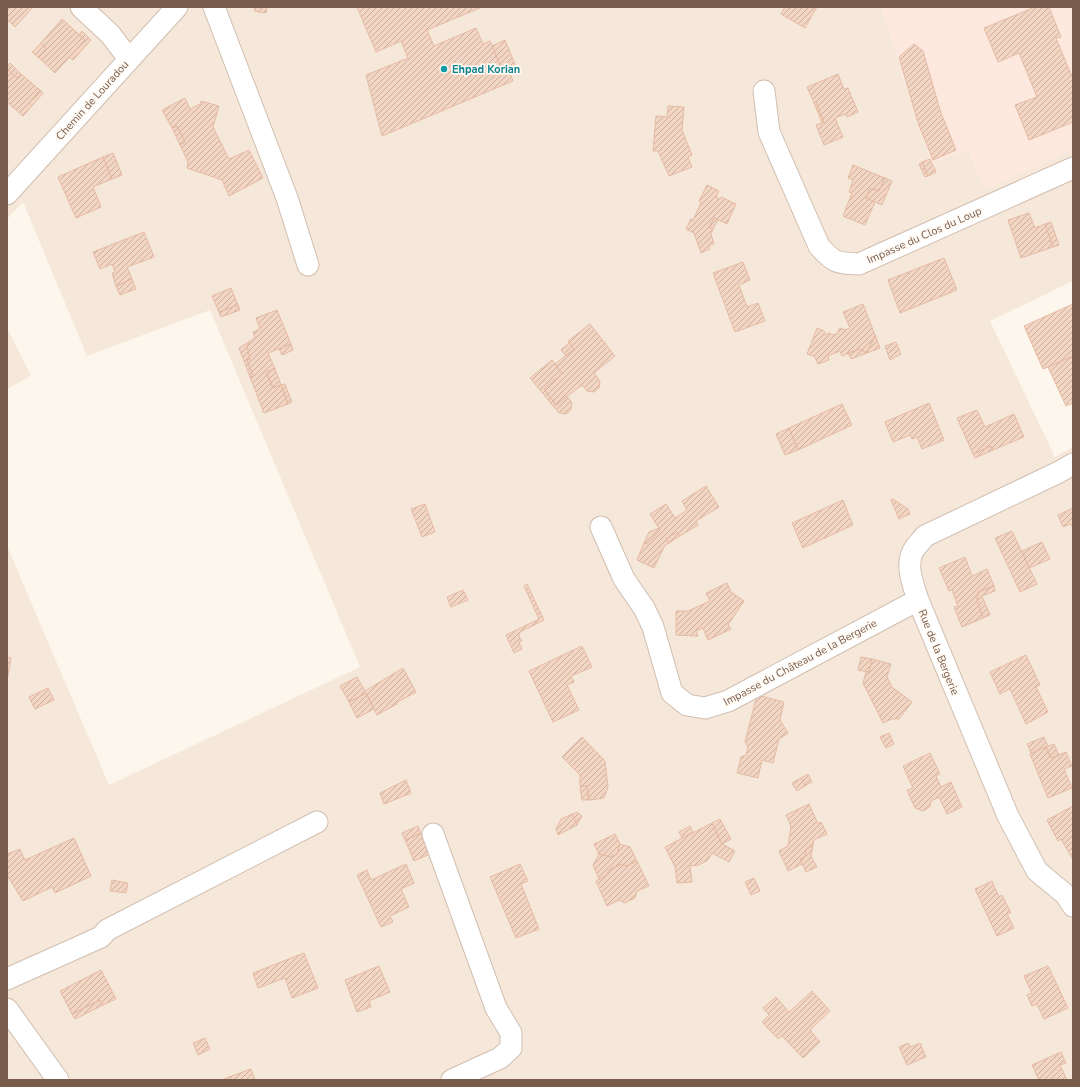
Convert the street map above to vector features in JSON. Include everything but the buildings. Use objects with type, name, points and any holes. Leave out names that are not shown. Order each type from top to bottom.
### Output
[{"type":"street","points":[[81,7],[110,34],[129,59]]},
{"type":"street","name":"Chemin de Louradou","points":[[7,194],[177,7]]},
{"type":"street","points":[[214,7],[287,198],[308,265]]},
{"type":"street","name":"Impasse du Clos du Loup","points":[[764,91],[770,132],[819,246],[831,259],[843,264],[859,264],[1073,168]]},
{"type":"street","name":"Rue de la Bergerie","points":[[1073,464],[925,536],[914,549],[909,564],[912,581],[918,600],[1008,816],[1037,871],[1066,895],[1073,906]]},
{"type":"street","name":"Impasse du Château de la Bergerie","points":[[601,527],[624,579],[644,608],[653,627],[672,693],[687,705],[705,708],[728,701],[918,600]]},
{"type":"street","points":[[7,979],[101,937],[107,930],[317,822]]},
{"type":"street","points":[[433,834],[496,1008],[511,1033],[511,1048],[500,1058],[452,1080]]},
{"type":"street","points":[[7,1009],[58,1080]]},
{"type":"shaded area","points":[[7,7],[881,7],[896,52],[916,123],[933,162],[968,149],[985,190],[1073,149],[1073,281],[990,321],[1055,457],[1073,447],[1073,1080],[7,1080],[7,546],[109,785],[360,667],[210,310],[87,356],[23,202],[7,219]]},
{"type":"shaded area","points":[[881,7],[1073,7],[1073,149],[985,190],[968,149],[933,162],[916,123],[896,52]]},
{"type":"shaded area","points":[[7,328],[31,376],[7,389]]},
{"type":"place","name":"Ehpad Korian","points":[[444,69]]}]
